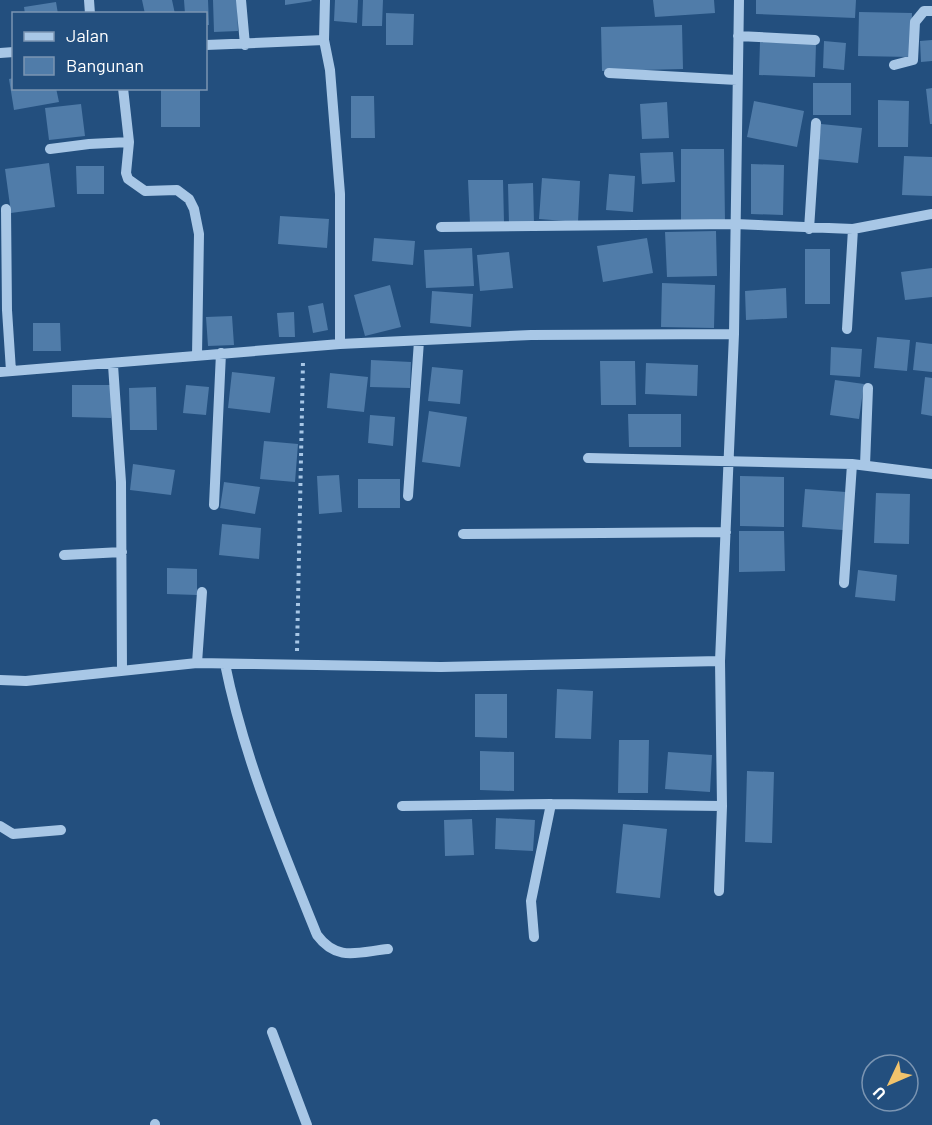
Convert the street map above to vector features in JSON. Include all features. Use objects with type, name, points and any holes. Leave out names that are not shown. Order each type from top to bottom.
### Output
[{"type":"street","points":[[241,0],[245,45]]},
{"type":"street","points":[[326,0],[324,40],[330,70],[340,194],[340,344]]},
{"type":"street","points":[[719,891],[722,806],[720,661],[734,334],[739,0]]},
{"type":"street","points":[[894,65],[913,60],[915,22],[924,11],[932,11]]},
{"type":"street","points":[[738,36],[815,40]]},
{"type":"street","points":[[207,45],[324,40]]},
{"type":"street","points":[[609,73],[737,80]]},
{"type":"street","points":[[123,90],[129,142],[126,173],[131,184],[145,191],[177,190],[189,199],[194,209],[199,234],[197,356]]},
{"type":"street","points":[[809,229],[816,123]]},
{"type":"street","points":[[50,149],[129,142]]},
{"type":"street","points":[[6,208],[6,371],[113,365],[221,353],[340,344],[531,335],[734,334]]},
{"type":"street","points":[[441,227],[735,224],[809,229],[853,229],[932,214]]},
{"type":"street","points":[[847,329],[853,229]]},
{"type":"street","points":[[408,496],[419,341]]},
{"type":"street","points":[[214,505],[221,353]]},
{"type":"street","points":[[113,365],[121,482],[122,671]]},
{"type":"street","points":[[865,465],[868,388]]},
{"type":"street","points":[[588,458],[852,464],[932,474]]},
{"type":"street","points":[[844,583],[852,464]]},
{"type":"street","points":[[463,534],[726,532]]},
{"type":"street","points":[[64,555],[122,552]]},
{"type":"street","points":[[197,663],[202,592]]},
{"type":"street","points":[[0,680],[26,681],[197,663],[441,667],[720,661]]},
{"type":"street","points":[[225,664],[235,715],[267,812],[317,935],[325,946],[336,953],[388,950]]},
{"type":"street","points":[[402,806],[551,804],[722,806]]},
{"type":"street","points":[[534,937],[531,901],[551,804]]},
{"type":"street","points":[[0,826],[13,834],[62,830]]},
{"type":"street","points":[[272,1032],[307,1125]]},
{"type":"path","points":[[297,663],[303,346]]},
{"type":"building","points":[[142,0],[172,0],[175,12],[145,12]]},
{"type":"building","points":[[184,0],[208,0],[209,25],[207,25],[207,12],[185,12]]},
{"type":"building","points":[[213,0],[237,0],[238,31],[214,32]]},
{"type":"building","points":[[285,0],[311,0],[312,1],[285,5]]},
{"type":"building","points":[[335,0],[358,0],[357,23],[334,21]]},
{"type":"building","points":[[363,0],[383,0],[382,26],[362,26]]},
{"type":"building","points":[[653,0],[714,0],[715,13],[655,17]]},
{"type":"building","points":[[756,0],[856,0],[855,18],[756,14]]},
{"type":"building","points":[[56,2],[58,12],[25,12],[24,7]]},
{"type":"building","points":[[859,12],[912,13],[911,57],[858,56]]},
{"type":"building","points":[[386,13],[414,14],[413,45],[386,45]]},
{"type":"building","points":[[682,25],[683,69],[602,71],[601,27]]},
{"type":"building","points":[[932,40],[932,61],[921,62],[920,41]]},
{"type":"building","points":[[824,41],[846,43],[844,70],[823,68]]},
{"type":"building","points":[[760,42],[816,44],[815,77],[759,75]]},
{"type":"building","points":[[12,78],[12,90],[56,90],[59,102],[14,110],[9,79]]},
{"type":"building","points":[[813,83],[851,83],[851,115],[813,115]]},
{"type":"building","points":[[932,88],[932,124],[930,124],[926,89]]},
{"type":"building","points":[[161,90],[200,90],[200,127],[161,127]]},
{"type":"building","points":[[351,96],[374,96],[375,138],[351,138]]},
{"type":"building","points":[[878,100],[909,101],[908,147],[878,147]]},
{"type":"building","points":[[754,101],[804,111],[797,147],[747,137]]},
{"type":"building","points":[[667,102],[669,138],[642,139],[640,104]]},
{"type":"building","points":[[81,104],[85,136],[49,140],[45,108]]},
{"type":"building","points":[[821,124],[862,128],[858,163],[817,159]]},
{"type":"building","points":[[681,149],[724,149],[725,222],[681,222]]},
{"type":"building","points":[[673,152],[675,182],[642,184],[640,153]]},
{"type":"building","points":[[904,156],[932,157],[932,196],[902,195]]},
{"type":"building","points":[[49,163],[55,207],[11,213],[5,169]]},
{"type":"building","points":[[751,164],[784,165],[783,215],[751,214]]},
{"type":"building","points":[[76,166],[104,166],[104,194],[77,194]]},
{"type":"building","points":[[609,174],[635,176],[633,212],[606,210]]},
{"type":"building","points":[[542,178],[580,181],[578,222],[539,219]]},
{"type":"building","points":[[468,180],[503,180],[504,223],[470,224]]},
{"type":"building","points":[[533,183],[534,224],[509,224],[508,184]]},
{"type":"building","points":[[280,216],[329,219],[327,248],[278,244]]},
{"type":"building","points":[[716,231],[717,276],[667,277],[665,232]]},
{"type":"building","points":[[374,238],[415,241],[413,265],[372,261]]},
{"type":"building","points":[[647,238],[653,273],[603,282],[597,246]]},
{"type":"building","points":[[472,248],[474,286],[426,288],[424,250]]},
{"type":"building","points":[[805,249],[830,249],[830,304],[805,304]]},
{"type":"building","points":[[509,252],[513,288],[480,291],[477,255]]},
{"type":"building","points":[[932,268],[932,297],[905,300],[901,272]]},
{"type":"building","points":[[662,283],[715,285],[714,328],[661,327]]},
{"type":"building","points":[[390,285],[401,327],[365,336],[354,295]]},
{"type":"building","points":[[786,288],[787,318],[746,320],[745,291]]},
{"type":"building","points":[[432,291],[473,294],[471,327],[430,323]]},
{"type":"building","points":[[323,303],[328,330],[313,333],[308,306]]},
{"type":"building","points":[[294,312],[295,337],[279,337],[277,313]]},
{"type":"building","points":[[232,316],[234,345],[208,346],[206,317]]},
{"type":"building","points":[[33,323],[60,323],[61,351],[33,351]]},
{"type":"building","points":[[877,337],[910,340],[907,371],[874,368]]},
{"type":"building","points":[[916,342],[932,344],[932,372],[913,370]]},
{"type":"building","points":[[831,347],[862,349],[860,377],[830,375]]},
{"type":"building","points":[[371,360],[411,362],[410,388],[370,387]]},
{"type":"building","points":[[600,361],[635,361],[636,405],[601,405]]},
{"type":"building","points":[[646,363],[698,365],[697,396],[645,394]]},
{"type":"building","points":[[432,367],[463,370],[460,404],[428,401]]},
{"type":"building","points":[[232,372],[275,377],[270,413],[228,408]]},
{"type":"building","points":[[330,373],[368,377],[364,412],[327,408]]},
{"type":"building","points":[[925,377],[932,378],[932,416],[921,414]]},
{"type":"building","points":[[835,380],[864,384],[859,419],[830,415]]},
{"type":"building","points":[[72,385],[111,385],[111,418],[72,417]]},
{"type":"building","points":[[186,385],[209,387],[206,415],[183,413]]},
{"type":"building","points":[[156,387],[157,430],[130,430],[129,388]]},
{"type":"building","points":[[429,411],[467,417],[460,467],[422,462]]},
{"type":"building","points":[[628,414],[681,414],[681,447],[629,447]]},
{"type":"building","points":[[370,415],[395,417],[393,446],[368,443]]},
{"type":"building","points":[[264,441],[298,444],[295,482],[260,479]]},
{"type":"building","points":[[133,464],[175,470],[171,495],[130,490]]},
{"type":"building","points":[[339,475],[342,512],[319,514],[317,476]]},
{"type":"building","points":[[740,476],[784,477],[784,527],[740,526]]},
{"type":"building","points":[[358,479],[400,479],[400,508],[358,508]]},
{"type":"building","points":[[224,482],[260,487],[255,514],[220,508]]},
{"type":"building","points":[[805,489],[846,492],[843,530],[802,527]]},
{"type":"building","points":[[876,493],[910,494],[909,544],[874,543]]},
{"type":"building","points":[[222,524],[261,528],[259,559],[219,555]]},
{"type":"building","points":[[739,531],[784,531],[785,571],[739,572]]},
{"type":"building","points":[[167,568],[197,569],[197,595],[167,594]]},
{"type":"building","points":[[858,570],[897,575],[895,601],[855,597]]},
{"type":"building","points":[[557,689],[593,691],[591,739],[555,738]]},
{"type":"building","points":[[475,694],[507,694],[507,738],[475,737]]},
{"type":"building","points":[[619,740],[649,740],[648,793],[618,793]]},
{"type":"building","points":[[480,751],[514,752],[514,791],[480,790]]},
{"type":"building","points":[[668,752],[712,755],[710,792],[665,789]]},
{"type":"building","points":[[747,771],[774,772],[772,843],[745,842]]},
{"type":"building","points":[[496,818],[535,820],[533,851],[495,849]]},
{"type":"building","points":[[472,819],[474,855],[445,856],[444,820]]},
{"type":"building","points":[[623,824],[667,829],[660,898],[616,893]]}]
